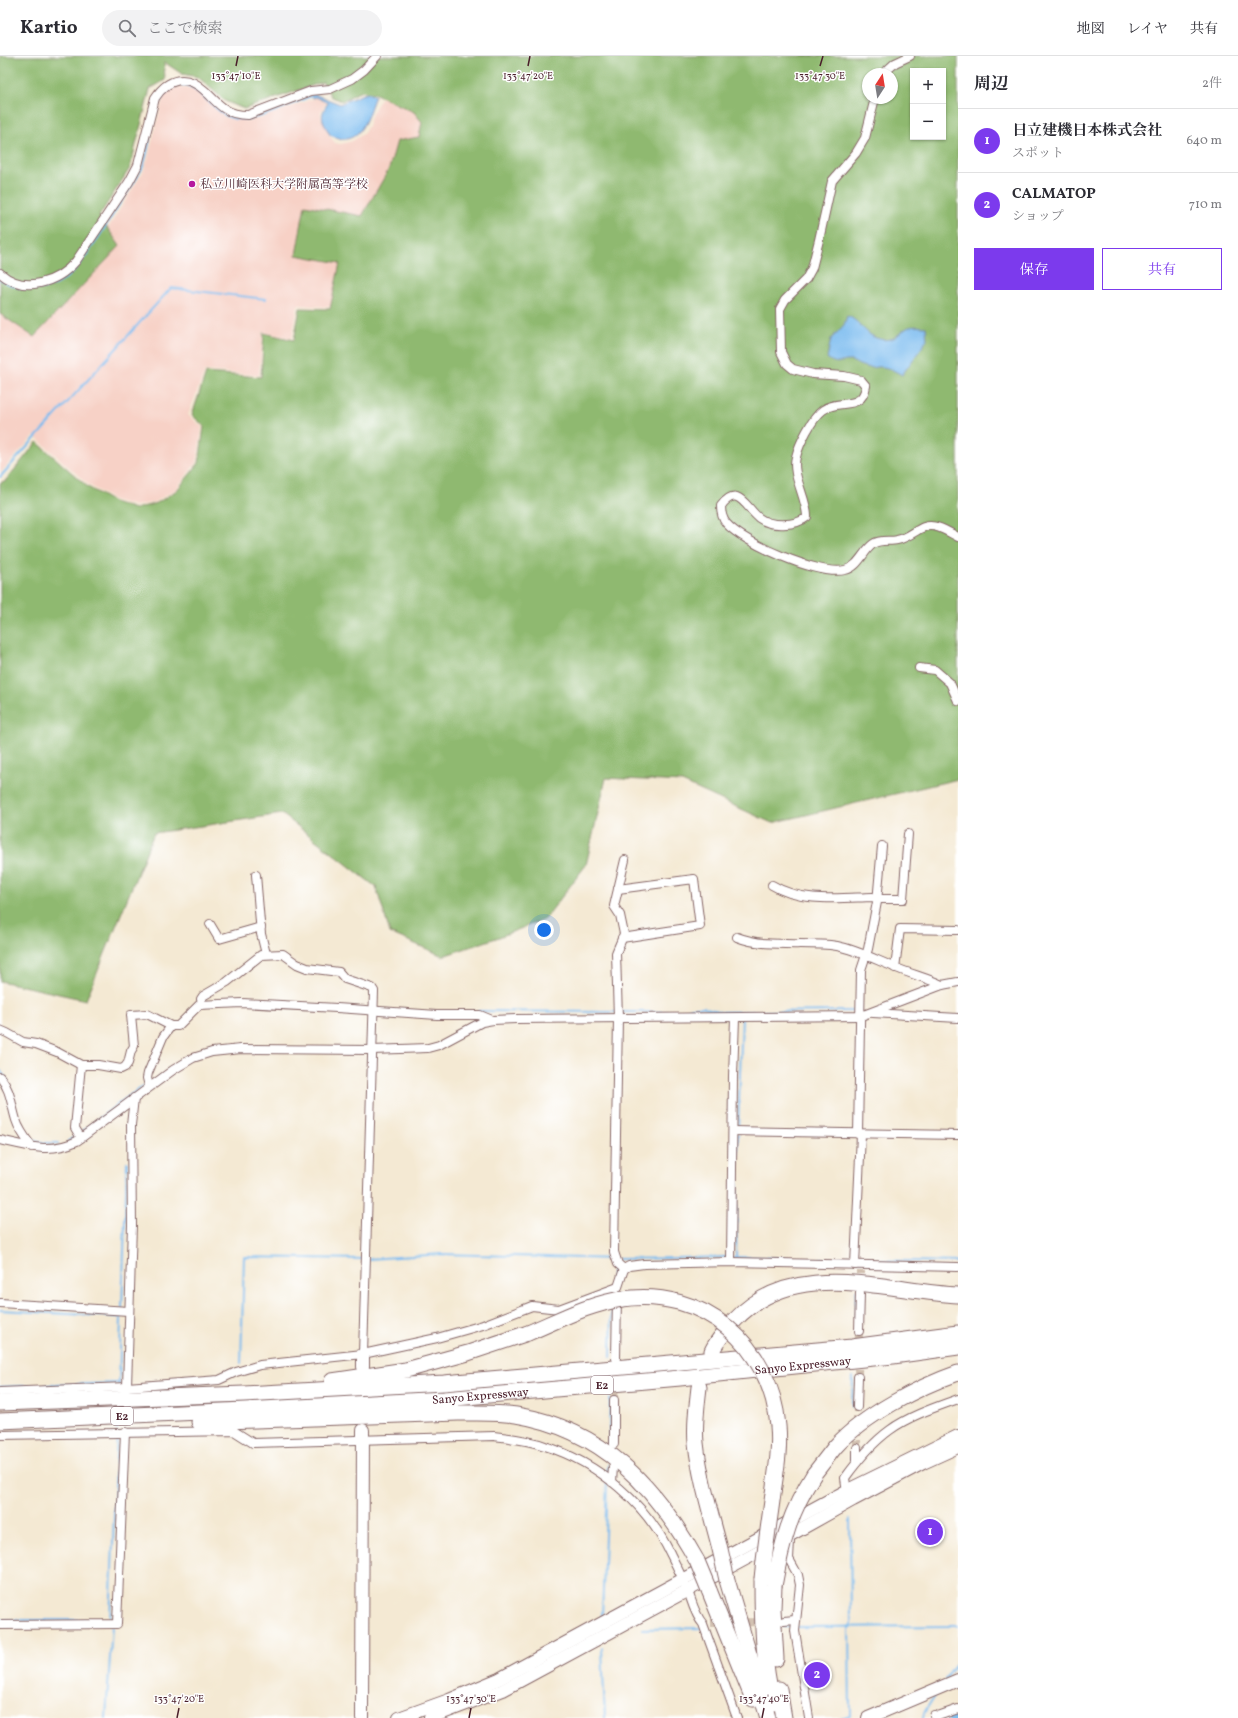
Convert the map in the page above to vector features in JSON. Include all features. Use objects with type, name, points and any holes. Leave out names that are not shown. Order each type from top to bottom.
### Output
[{"type":"highway","points":[[712,1351],[729,1327],[745,1310],[763,1298],[780,1290],[804,1284],[832,1281],[848,1282],[958,1295]]},
{"type":"highway","points":[[244,1394],[406,1370],[468,1353],[528,1333],[592,1305],[622,1299],[649,1297],[674,1301],[706,1313],[721,1322],[746,1345],[764,1374],[770,1389],[778,1426],[779,1444],[763,1636],[768,1683],[777,1718]]},
{"type":"highway","name":"Sanyo Expressway","points":[[0,1403],[244,1394],[460,1382],[852,1347],[958,1333]]},
{"type":"highway","name":"Sanyo Expressway","points":[[0,1421],[169,1414],[245,1416],[680,1378],[893,1356],[958,1347]]},
{"type":"highway","points":[[784,1718],[777,1673],[768,1583],[791,1519],[804,1490],[814,1474],[836,1447],[857,1427],[879,1411],[940,1379],[958,1373]]},
{"type":"highway","points":[[699,1388],[696,1418],[696,1442],[700,1465],[727,1580],[768,1718]]},
{"type":"highway","points":[[245,1416],[487,1413],[516,1416],[541,1421],[568,1431],[595,1444],[622,1463],[644,1483],[663,1506],[681,1532],[697,1561],[761,1718]]},
{"type":"street","points":[[0,273],[16,283],[31,285],[56,278],[67,271],[76,261],[129,182],[138,165],[155,98],[161,88],[168,83],[176,80],[194,83],[204,89],[224,109],[238,115],[248,115],[311,91],[336,87],[352,79],[364,70],[377,56]]},
{"type":"street","points":[[890,68],[895,63],[910,56]]},
{"type":"street","points":[[874,104],[865,138],[856,153],[832,181],[812,268],[806,279],[785,300],[780,309],[781,352],[787,364],[793,369],[813,374],[844,376],[861,380],[866,386],[865,394],[860,400],[851,403],[833,404],[822,411],[811,424],[799,448],[795,468],[807,509],[807,517],[802,521],[788,524],[773,523],[760,518],[745,501],[737,497],[730,497],[725,500],[721,506],[722,514],[725,522],[747,539],[769,550],[807,565],[827,570],[845,570],[860,560],[873,544],[878,542],[905,539],[924,527],[932,526],[940,528],[958,537]]},
{"type":"street","points":[[918,668],[935,670],[950,683],[958,701]]},
{"type":"street","points":[[772,885],[783,892],[807,897],[872,897],[877,899],[903,899],[908,834]]},
{"type":"street","points":[[857,1264],[860,1134],[861,970],[868,949],[877,899],[882,846]]},
{"type":"street","points":[[624,1270],[614,1252],[618,1014],[616,953],[624,934],[620,914],[614,906],[625,860]]},
{"type":"street","points":[[256,875],[261,926],[266,954]]},
{"type":"street","points":[[618,889],[694,879],[700,926],[622,938]]},
{"type":"street","points":[[210,924],[219,939],[261,926]]},
{"type":"street","points":[[895,968],[900,930],[958,930]]},
{"type":"street","points":[[737,937],[780,944],[836,946],[861,952],[895,968],[942,985]]},
{"type":"street","points":[[149,1086],[147,1078],[148,1073],[163,1037],[174,1026],[178,1026],[202,1002],[203,996],[227,982],[261,955],[283,954],[296,964],[307,968],[339,972],[345,980],[372,988],[374,991],[374,1010],[363,1367]]},
{"type":"street","points":[[0,1140],[32,1147],[64,1147],[173,1070],[193,1058],[224,1050],[372,1050],[428,1048],[439,1045],[482,1022],[493,1020],[618,1014],[740,1018],[861,1016],[942,985],[958,982]]},
{"type":"street","points":[[202,1002],[480,1015],[493,1020]]},
{"type":"street","points":[[872,1013],[958,1018]]},
{"type":"street","points":[[0,1030],[23,1042],[36,1044],[57,1052],[81,1065],[98,1065],[113,1069],[125,1067],[134,1046],[130,1015],[147,1014],[174,1026]]},
{"type":"street","points":[[731,1259],[740,1018]]},
{"type":"street","points":[[79,1136],[75,1128],[81,1065]]},
{"type":"street","points":[[0,1076],[7,1085],[11,1096],[16,1121],[24,1137],[32,1147]]},
{"type":"street","points":[[122,1387],[124,1310],[132,1225],[131,1125],[134,1098]]},
{"type":"street","points":[[736,1131],[958,1135]]},
{"type":"street","points":[[616,1358],[618,1287],[624,1270],[629,1266],[731,1259],[958,1267]]},
{"type":"street","points":[[0,1392],[122,1387],[219,1380],[236,1372],[260,1365],[363,1354],[437,1338],[483,1325],[532,1306],[559,1309],[618,1287]]},
{"type":"street","points":[[859,1331],[860,1293]]},
{"type":"street","points":[[0,1304],[124,1310]]},
{"type":"street","points":[[857,1407],[858,1377]]},
{"type":"street","points":[[850,1495],[845,1481],[846,1478],[857,1462],[872,1445],[891,1429],[916,1416],[958,1399]]},
{"type":"street","points":[[614,1400],[614,1444]]},
{"type":"street","points":[[0,1435],[234,1431],[253,1443],[363,1435],[480,1436],[510,1438],[544,1445],[564,1453],[609,1480],[639,1507],[655,1527],[671,1553],[698,1618],[705,1625],[737,1718]]},
{"type":"street","points":[[0,1625],[116,1624],[118,1614],[119,1432]]},
{"type":"street","points":[[362,1718],[363,1435]]},
{"type":"street","points":[[430,1718],[503,1690],[685,1585],[958,1436]]},
{"type":"street","points":[[857,1448],[857,1462]]},
{"type":"street","points":[[399,1718],[449,1700],[499,1679],[685,1585],[792,1534],[850,1495],[958,1448]]},
{"type":"street","points":[[609,1480],[613,1467]]},
{"type":"street","points":[[792,1534],[789,1548],[789,1559],[798,1575],[800,1584],[795,1624],[809,1718]]},
{"type":"street","points":[[784,1621],[795,1624]]},
{"type":"street","points":[[868,1718],[958,1680]]},
{"type":"street","points":[[934,1715],[938,1716],[958,1709]]},
{"type":"shaded area","points":[[181,87],[196,91],[225,117],[247,121],[261,118],[315,98],[326,103],[321,111],[321,118],[329,135],[335,143],[341,144],[352,141],[363,134],[368,126],[372,113],[381,98],[392,90],[434,117],[347,303],[327,307],[298,305],[292,338],[263,332],[259,375],[205,371],[188,415],[202,427],[197,462],[176,489],[155,502],[135,506],[113,500],[89,485],[34,436],[0,473],[0,280],[88,256],[110,225],[143,172],[163,98],[174,88]]},
{"type":"green space","points":[[0,56],[958,56],[958,779],[772,823],[682,782],[606,778],[586,865],[545,919],[499,937],[443,956],[390,933],[376,887],[282,814],[154,833],[86,1000],[0,981],[0,483],[6,480],[37,442],[88,487],[113,502],[135,509],[157,503],[177,490],[199,463],[204,426],[192,415],[206,373],[261,377],[264,333],[294,340],[300,308],[330,309],[340,263],[296,255],[305,205],[362,216],[389,169],[397,141],[419,137],[422,122],[414,112],[376,94],[361,91],[342,101],[331,97],[323,82],[244,109],[225,101],[198,77],[182,74],[164,62],[165,80],[150,89],[130,168],[99,216],[120,246],[34,337],[0,314]]},
{"type":"water","points":[[368,93],[375,96],[362,128],[352,137],[344,139],[330,135],[324,122],[322,116],[328,103],[315,97],[312,98],[311,95],[314,94],[340,104]]},
{"type":"water","points":[[847,316],[855,320],[875,338],[885,340],[889,339],[895,337],[907,328],[916,326],[926,327],[927,340],[902,375],[884,367],[866,367],[851,361],[837,363],[827,358],[831,339],[844,325]]},
{"type":"waterway","points":[[0,279],[14,286],[40,289],[63,280],[79,265],[95,243],[141,170],[146,157],[155,113],[164,94],[171,88],[179,85],[187,85],[202,95],[222,113],[229,117],[238,119],[249,119],[271,113],[313,95]]},
{"type":"waterway","points":[[0,477],[171,288],[266,299]]},
{"type":"waterway","points":[[620,1012],[681,1012],[693,1007],[703,1007],[721,1012],[857,1011]]},
{"type":"waterway","points":[[478,1011],[616,1012]]},
{"type":"waterway","points":[[738,1130],[742,1018]]},
{"type":"waterway","points":[[0,1070],[8,1082]]},
{"type":"waterway","points":[[133,1094],[143,1086]]},
{"type":"waterway","points":[[81,1132],[133,1093]]},
{"type":"waterway","points":[[736,1257],[738,1134]]},
{"type":"waterway","points":[[68,1141],[76,1136]]},
{"type":"waterway","points":[[29,1138],[44,1143],[58,1143]]},
{"type":"waterway","points":[[122,1308],[127,1162]]},
{"type":"waterway","points":[[368,1259],[443,1254],[615,1259]]},
{"type":"waterway","points":[[241,1364],[244,1257],[363,1259]]},
{"type":"waterway","points":[[619,1259],[729,1257]]},
{"type":"waterway","points":[[733,1257],[853,1260]]},
{"type":"waterway","points":[[612,1284],[613,1259]]},
{"type":"waterway","points":[[857,1260],[958,1262]]},
{"type":"waterway","points":[[855,1330],[856,1290]]},
{"type":"waterway","points":[[611,1357],[612,1308]]},
{"type":"waterway","points":[[0,1310],[121,1317],[119,1385]]},
{"type":"waterway","points":[[852,1406],[853,1377]]},
{"type":"waterway","points":[[0,1387],[119,1383]]},
{"type":"waterway","points":[[609,1442],[610,1399]]},
{"type":"waterway","points":[[117,1421],[117,1430]]},
{"type":"waterway","points":[[110,1622],[117,1435]]},
{"type":"waterway","points":[[851,1459],[852,1449]]},
{"type":"waterway","points":[[607,1476],[608,1465]]},
{"type":"waterway","points":[[602,1617],[607,1482]]},
{"type":"waterway","points":[[850,1519],[851,1625]]},
{"type":"waterway","points":[[0,1620],[110,1620]]},
{"type":"waterway","points":[[106,1718],[112,1626]]},
{"type":"waterway","points":[[842,1718],[850,1715],[849,1626]]},
{"type":"waterway","points":[[797,1627],[958,1626]]},
{"type":"waterway","points":[[784,1627],[793,1627]]},
{"type":"waterway","points":[[642,1629],[701,1628]]},
{"type":"waterway","points":[[602,1648],[605,1718]]},
{"type":"waterway","points":[[945,1680],[958,1661]]},
{"type":"waterway","points":[[923,1718],[924,1713],[935,1695]]},
{"type":"waterway","points":[[954,1718],[958,1717]]},
{"type":"tunnel","points":[[861,1271],[861,1286]]},
{"type":"tunnel","points":[[858,1377],[859,1331]]},
{"type":"tunnel","points":[[614,1400],[616,1364]]},
{"type":"tunnel","points":[[857,1407],[857,1448]]},
{"type":"tunnel","points":[[711,1623],[765,1622]]},
{"type":"place","name":"私立川崎医科大学附属高等学校","points":[[192,184]]},
{"type":"place","name":"日立建機日本株式会社","points":[[930,1532]]},
{"type":"place","name":"CALMATOP","points":[[817,1675]]}]
